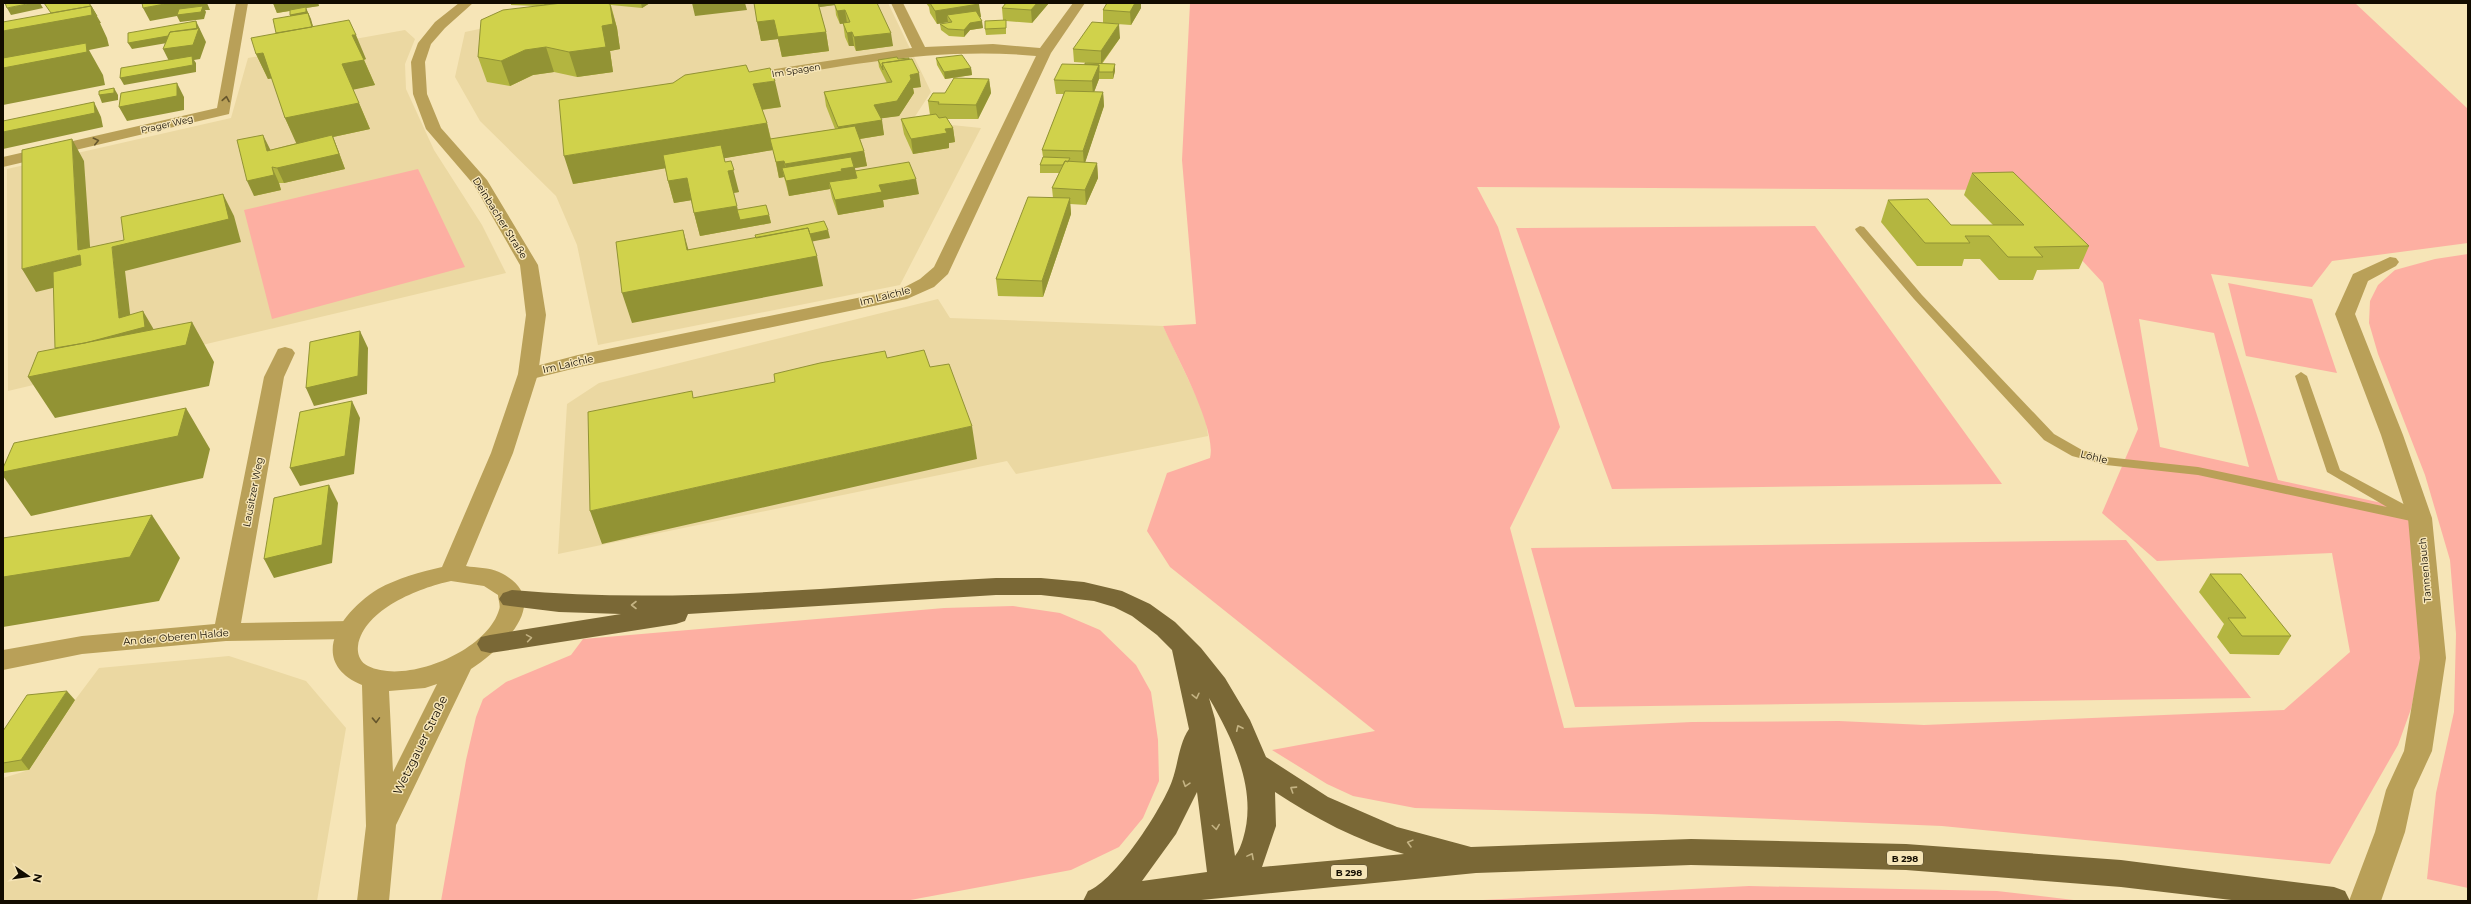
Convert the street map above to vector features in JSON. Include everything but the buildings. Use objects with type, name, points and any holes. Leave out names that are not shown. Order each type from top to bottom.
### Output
[{"type":"main road","points":[[512,599],[581,604],[743,605],[1019,586],[1068,588],[1095,591],[1117,598],[1134,606],[1160,623],[1182,645],[1217,687],[1255,764],[1262,798],[1261,828],[1252,859],[1224,884]]},
{"type":"main road","points":[[490,644],[743,605]]},
{"type":"main road","points":[[1182,645],[1201,719],[1224,884]]},
{"type":"main road","points":[[1102,900],[1139,865],[1164,828],[1184,791],[1196,755],[1201,719]]},
{"type":"main road","points":[[1255,764],[1318,806],[1392,838],[1475,860]]},
{"type":"main road","name":"B 298","points":[[1102,900],[1224,884],[1475,860],[1689,852],[1994,862],[2091,871],[2334,901]]},
{"type":"street","name":"Prager Weg","points":[[3,162],[224,111],[242,3]]},
{"type":"street","name":"Deinbacher Straße","points":[[451,573],[502,453],[528,374],[536,315],[529,265],[480,183],[434,129],[420,94],[418,62],[425,43],[440,25],[467,3]]},
{"type":"street","points":[[897,3],[920,51]]},
{"type":"street","name":"Im Laichle","points":[[528,374],[578,361],[907,293],[927,283],[942,270],[1044,53],[1080,3]]},
{"type":"street","name":"Im Spagen","points":[[731,80],[920,51],[993,48],[1044,53]]},
{"type":"street","name":"Tannenlauch","points":[[2365,901],[2390,832],[2400,790],[2418,751],[2433,658],[2420,518],[2392,434],[2344,314],[2360,278],[2390,262]]},
{"type":"street","name":"Lausitzer Weg","points":[[226,632],[274,377],[285,353]]},
{"type":"street","name":"Wetzgauer Straße","points":[[451,573],[476,573],[496,579],[507,587],[512,599],[512,613],[504,629],[490,644],[460,665],[431,677],[401,682],[375,681],[357,674],[346,662],[344,647],[350,630],[362,614],[392,593],[427,578],[451,573]]},
{"type":"street","name":"An der Oberen Halde","points":[[3,660],[82,645],[226,632],[350,630]]},
{"type":"street","name":"Wetzgauer Straße","points":[[381,826],[460,665]]},
{"type":"street","name":"Wetzgauer Straße","points":[[373,901],[381,826],[375,681]]},
{"type":"lane","name":"Löhle","points":[[1860,229],[1918,298],[2049,437],[2077,453],[2106,461],[2198,470],[2420,518]]},
{"type":"lane","points":[[2301,376],[2334,472],[2420,518]]},
{"type":"shaded area","points":[[616,3],[888,3],[931,92],[912,121],[981,128],[900,285],[598,345],[577,245],[556,196],[480,121],[455,77],[465,32],[532,18],[610,7]]},
{"type":"shaded area","points":[[1190,3],[2355,3],[2468,109],[2468,243],[2332,261],[2312,287],[2211,274],[2278,480],[2409,509],[2421,664],[2411,709],[2398,745],[2330,864],[1942,826],[1652,814],[1415,808],[1353,796],[1327,784],[1272,750],[1375,731],[1170,567],[1147,531],[1167,473],[1210,458],[1211,445],[1202,411],[1163,326],[1196,324],[1182,160]],"holes":[[[1477,187],[2017,190],[2103,283],[2138,429],[2102,513],[2157,561],[2332,553],[2350,652],[2284,710],[1924,725],[1839,721],[1692,722],[1564,728],[1510,528],[1560,427],[1498,227]],[[2139,319],[2214,333],[2249,467],[2160,447]]]},
{"type":"shaded area","points":[[405,30],[415,39],[405,64],[406,89],[434,150],[482,225],[506,273],[8,391],[7,169],[231,118],[248,58]]},
{"type":"shaded area","points":[[418,169],[465,267],[272,319],[244,210]]},
{"type":"shaded area","points":[[1815,226],[2002,484],[1612,489],[1516,228]]},
{"type":"shaded area","points":[[2468,254],[2468,888],[2427,879],[2436,793],[2454,712],[2456,634],[2450,560],[2425,475],[2378,354],[2369,323],[2370,301],[2378,285],[2395,270],[2435,259]]},
{"type":"shaded area","points":[[2228,283],[2312,299],[2337,373],[2246,356]]},
{"type":"shaded area","points":[[938,299],[950,318],[1163,326],[1205,415],[1208,436],[1016,474],[1007,461],[558,554],[567,404],[599,383]]},
{"type":"shaded area","points":[[2126,540],[2251,698],[1575,707],[1531,548]]},
{"type":"shaded area","points":[[1013,606],[1060,613],[1100,630],[1136,665],[1151,692],[1158,740],[1159,781],[1143,818],[1119,847],[1071,870],[905,901],[441,901],[466,760],[476,717],[483,699],[506,682],[571,655],[583,639],[944,608]]},
{"type":"shaded area","points":[[229,656],[306,681],[346,728],[317,901],[3,901],[3,778],[29,770],[75,700],[99,668]]},
{"type":"shaded area","points":[[1749,886],[1997,891],[2082,901],[1464,901]]}]
